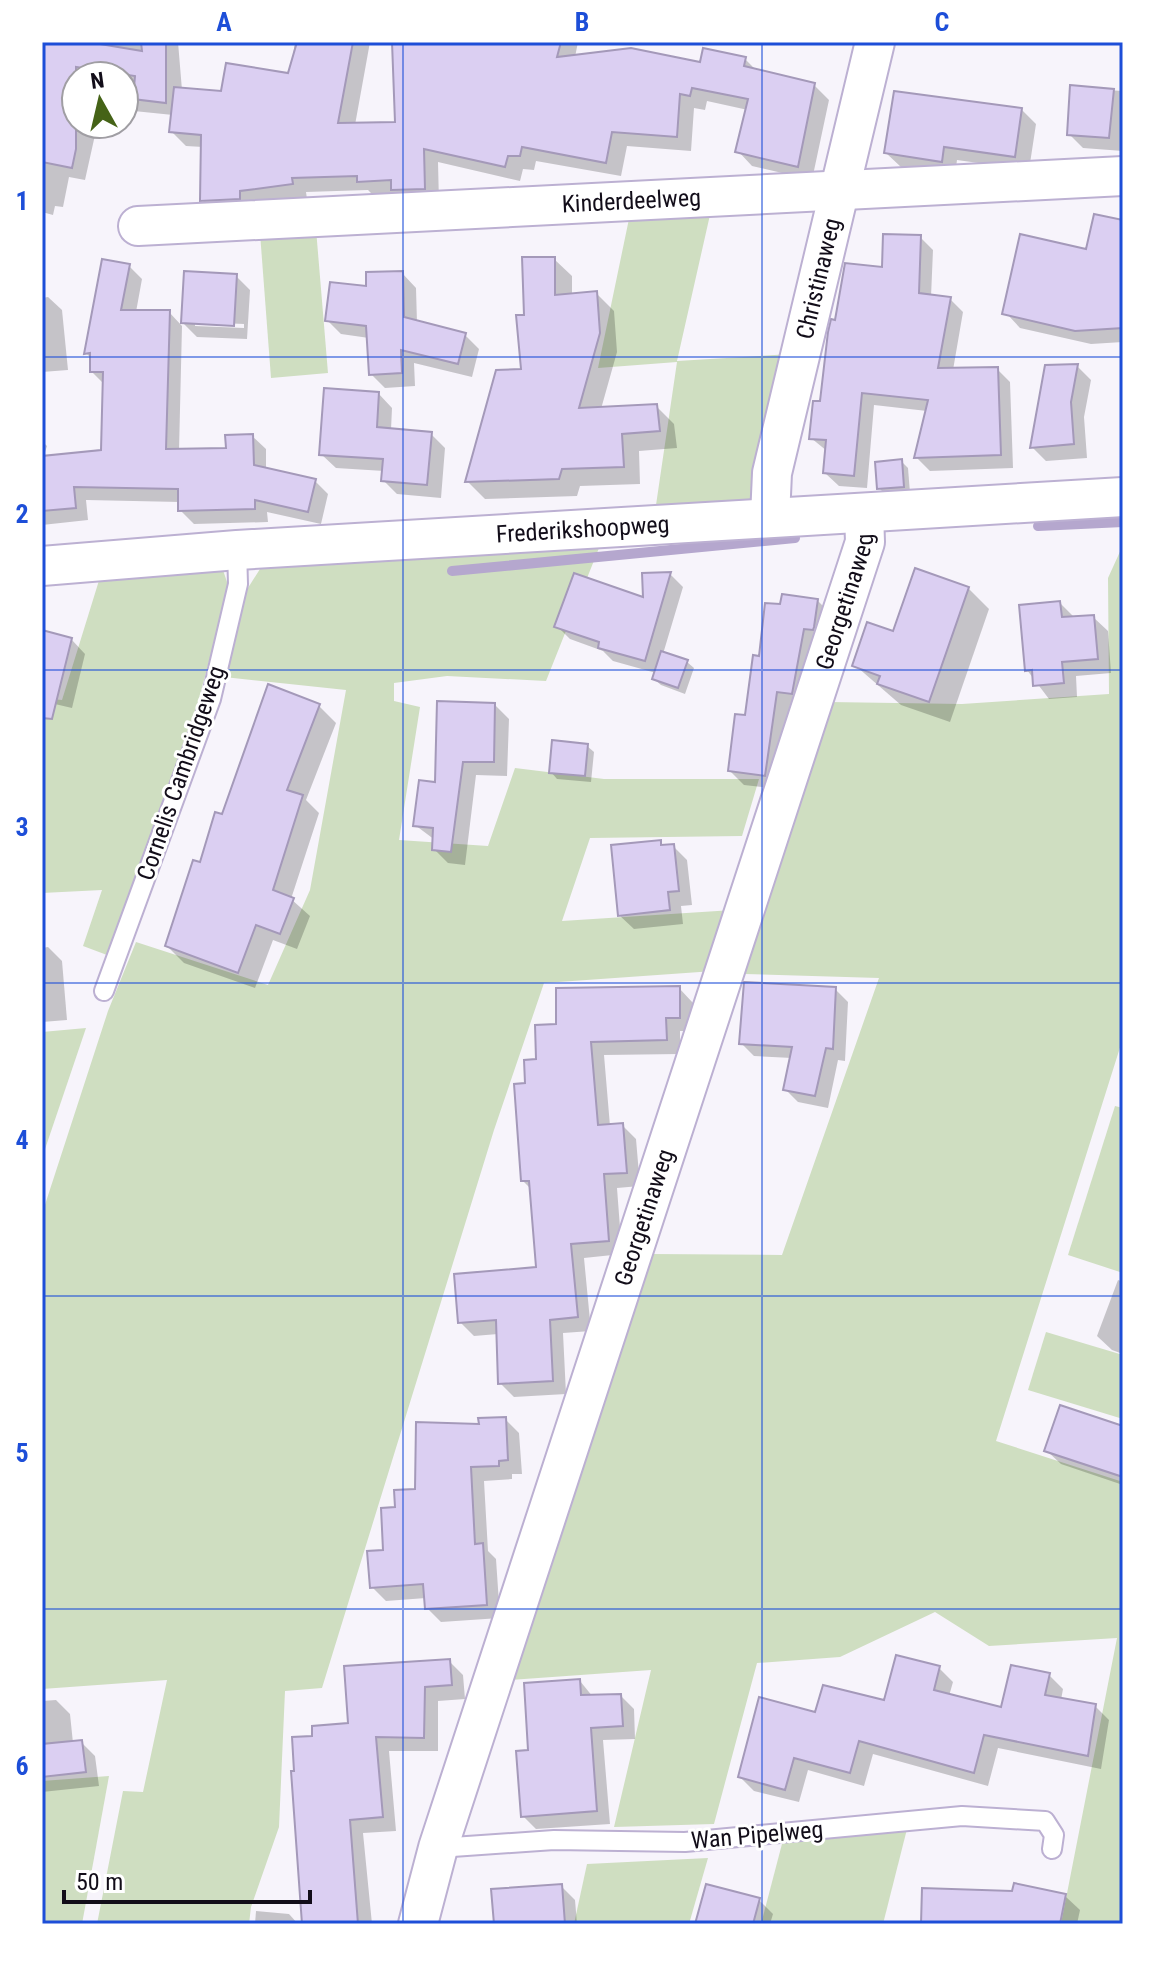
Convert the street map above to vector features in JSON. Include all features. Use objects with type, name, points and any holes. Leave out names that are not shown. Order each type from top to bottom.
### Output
[{"type":"street","name":"Christinaweg","points":[[770,517],[772,473],[875,42]]},
{"type":"street","name":"Kinderdeelweg","points":[[138,226],[839,193],[1123,176]]},
{"type":"street","name":"Frederikshoopweg","points":[[42,566],[237,550],[1123,497]]},
{"type":"street","name":"Georgetinaweg","points":[[418,1924],[438,1848],[865,542],[864,513]]},
{"type":"lane","name":"Cornelis Cambridgeweg","points":[[104,991],[211,699],[238,584],[237,550]]},
{"type":"lane","name":"Wan Pipelweg","points":[[438,1848],[554,1840],[685,1842],[962,1816],[1013,1816],[1045,1821],[1054,1835],[1052,1849]]},
{"type":"green space","points":[[712,206],[677,361],[791,354],[754,504],[655,512],[677,362],[598,368],[630,214]]},
{"type":"green space","points":[[316,229],[328,373],[271,378],[260,233]]},
{"type":"green space","points":[[601,543],[546,681],[447,676],[394,683],[394,701],[420,707],[399,840],[488,846],[515,768],[604,779],[759,779],[742,836],[590,838],[562,921],[733,910],[714,971],[544,983],[494,1130],[322,1688],[285,1691],[279,1827],[251,1907],[249,1924],[97,1924],[123,1791],[143,1792],[167,1680],[42,1689],[42,1214],[108,1011],[136,942],[268,985],[310,890],[346,690],[224,677],[246,591],[260,569],[274,565]]},
{"type":"green space","points":[[1123,545],[1123,1038],[996,1441],[1123,1482],[1123,1924],[1061,1924],[1117,1638],[989,1646],[935,1612],[840,1657],[757,1663],[714,1824],[614,1827],[651,1670],[510,1680],[557,1550],[650,1254],[782,1255],[879,978],[745,974],[829,702],[962,704],[1109,694],[1108,578]]},
{"type":"green space","points":[[223,570],[229,588],[195,713],[107,955],[83,946],[102,890],[42,893],[42,698],[62,700],[101,574]]},
{"type":"green space","points":[[86,1028],[42,1158],[42,1032]]},
{"type":"green space","points":[[1115,1106],[1123,1108],[1123,1273],[1068,1255]]},
{"type":"green space","points":[[1046,1332],[1123,1355],[1123,1419],[1028,1390]]},
{"type":"green space","points":[[109,1776],[82,1924],[42,1924],[42,1781]]},
{"type":"green space","points":[[907,1829],[883,1924],[761,1924],[783,1840]]},
{"type":"green space","points":[[708,1858],[689,1924],[574,1924],[587,1864]]},
{"type":"building","points":[[42,42],[88,42],[142,51],[141,42],[166,42],[166,103],[140,100],[140,60],[60,60],[60,140],[76,140],[76,149],[72,168],[42,162]]},
{"type":"building","points":[[297,42],[353,42],[338,123],[395,122],[392,42],[561,42],[557,57],[631,48],[700,62],[703,48],[746,57],[744,66],[815,83],[798,167],[735,152],[748,99],[692,88],[690,96],[680,94],[677,137],[612,132],[606,163],[522,147],[520,156],[508,156],[505,167],[424,149],[425,189],[391,190],[391,180],[357,182],[357,176],[292,178],[293,184],[240,191],[240,199],[200,201],[201,135],[169,132],[174,87],[221,91],[226,63],[288,73]]},
{"type":"building","points":[[1070,85],[1114,89],[1109,138],[1067,135]]},
{"type":"building","points":[[894,91],[1022,108],[1015,157],[944,147],[942,162],[884,153]]},
{"type":"building","points":[[1094,214],[1123,220],[1123,328],[1075,331],[1002,314],[1020,234],[1086,249]]},
{"type":"building","points":[[883,234],[921,235],[919,293],[951,297],[938,368],[998,367],[1001,455],[914,458],[928,400],[862,393],[854,476],[823,473],[826,440],[809,439],[813,401],[820,401],[828,332],[831,319],[835,320],[845,263],[882,267]]},
{"type":"building","points":[[522,257],[555,257],[555,295],[597,291],[600,333],[579,408],[657,404],[660,431],[622,434],[624,467],[562,469],[559,479],[465,482],[496,370],[521,369],[516,315],[524,315]]},
{"type":"building","points":[[102,259],[130,264],[121,310],[170,310],[166,449],[226,448],[225,435],[253,434],[254,465],[316,479],[308,512],[255,500],[255,509],[178,511],[178,489],[74,487],[76,508],[42,511],[42,456],[101,450],[103,372],[90,372],[90,353],[84,354]]},
{"type":"building","points":[[184,271],[237,274],[234,326],[181,323]]},
{"type":"building","points":[[403,271],[404,317],[466,333],[458,364],[401,350],[402,373],[369,375],[366,326],[325,321],[330,282],[366,286],[366,272]]},
{"type":"building","points":[[1078,364],[1071,402],[1074,444],[1030,448],[1045,365]]},
{"type":"building","points":[[324,388],[379,392],[377,427],[432,432],[427,485],[381,481],[383,459],[319,455]]},
{"type":"building","points":[[902,459],[904,487],[877,489],[875,462]]},
{"type":"building","points":[[915,568],[969,587],[929,702],[877,684],[880,676],[852,666],[867,622],[893,631]]},
{"type":"building","points":[[671,572],[645,661],[598,648],[599,642],[554,627],[574,573],[643,597],[642,573]]},
{"type":"building","points":[[782,594],[818,599],[814,627],[813,630],[804,629],[792,694],[777,692],[765,776],[728,771],[735,714],[745,715],[753,655],[759,656],[765,603],[780,604]]},
{"type":"building","points":[[1060,601],[1062,617],[1094,615],[1098,659],[1062,662],[1064,683],[1033,686],[1032,670],[1025,671],[1019,605]]},
{"type":"building","points":[[42,630],[72,638],[52,719],[42,718]]},
{"type":"building","points":[[661,651],[688,660],[678,688],[652,679]]},
{"type":"building","points":[[268,684],[320,704],[287,790],[303,795],[273,890],[294,898],[280,934],[256,925],[238,973],[165,946],[193,860],[200,862],[215,812],[222,814]]},
{"type":"building","points":[[437,701],[495,703],[494,762],[463,762],[451,852],[432,850],[433,828],[413,826],[419,780],[435,782]]},
{"type":"building","points":[[552,740],[588,744],[585,776],[549,773]]},
{"type":"building","points":[[661,840],[661,845],[674,844],[679,891],[668,892],[670,910],[618,916],[611,845]]},
{"type":"building","points":[[744,982],[836,987],[833,1049],[826,1048],[815,1096],[783,1090],[792,1047],[739,1044]]},
{"type":"building","points":[[680,986],[680,1018],[666,1018],[667,1040],[591,1042],[598,1125],[623,1123],[627,1173],[604,1174],[609,1241],[571,1244],[578,1317],[550,1320],[553,1381],[498,1384],[496,1320],[458,1323],[454,1274],[536,1267],[529,1181],[521,1181],[514,1084],[525,1083],[524,1060],[536,1059],[535,1025],[556,1024],[556,988]]},
{"type":"building","points":[[1060,1405],[1123,1426],[1123,1477],[1044,1451]]},
{"type":"building","points":[[506,1417],[508,1460],[499,1461],[499,1466],[471,1467],[475,1544],[483,1543],[487,1605],[425,1609],[423,1584],[370,1588],[367,1551],[383,1550],[381,1508],[395,1507],[394,1490],[415,1489],[416,1422],[479,1424],[478,1418]]},
{"type":"building","points":[[896,1655],[940,1666],[934,1690],[1001,1707],[1011,1665],[1050,1673],[1045,1695],[1096,1704],[1088,1756],[984,1735],[974,1773],[859,1741],[850,1773],[794,1758],[785,1790],[738,1777],[759,1697],[815,1712],[823,1685],[884,1700]]},
{"type":"building","points":[[450,1659],[452,1685],[425,1687],[424,1738],[376,1737],[383,1817],[350,1820],[358,1924],[302,1924],[291,1771],[294,1771],[292,1737],[312,1736],[312,1726],[348,1723],[344,1666]]},
{"type":"building","points":[[580,1679],[581,1695],[621,1694],[623,1726],[591,1728],[597,1811],[521,1817],[516,1751],[528,1750],[524,1683]]},
{"type":"building","points":[[82,1740],[86,1772],[42,1777],[42,1744]]},
{"type":"building","points":[[1014,1883],[1066,1894],[1060,1924],[921,1924],[922,1888],[1012,1891]]},
{"type":"building","points":[[562,1884],[565,1924],[494,1924],[491,1889]]},
{"type":"building","points":[[706,1884],[760,1898],[753,1924],[695,1924]]},
{"type":"waterway","points":[[1038,526],[1123,522]]},
{"type":"waterway","points":[[452,571],[795,538]]}]
